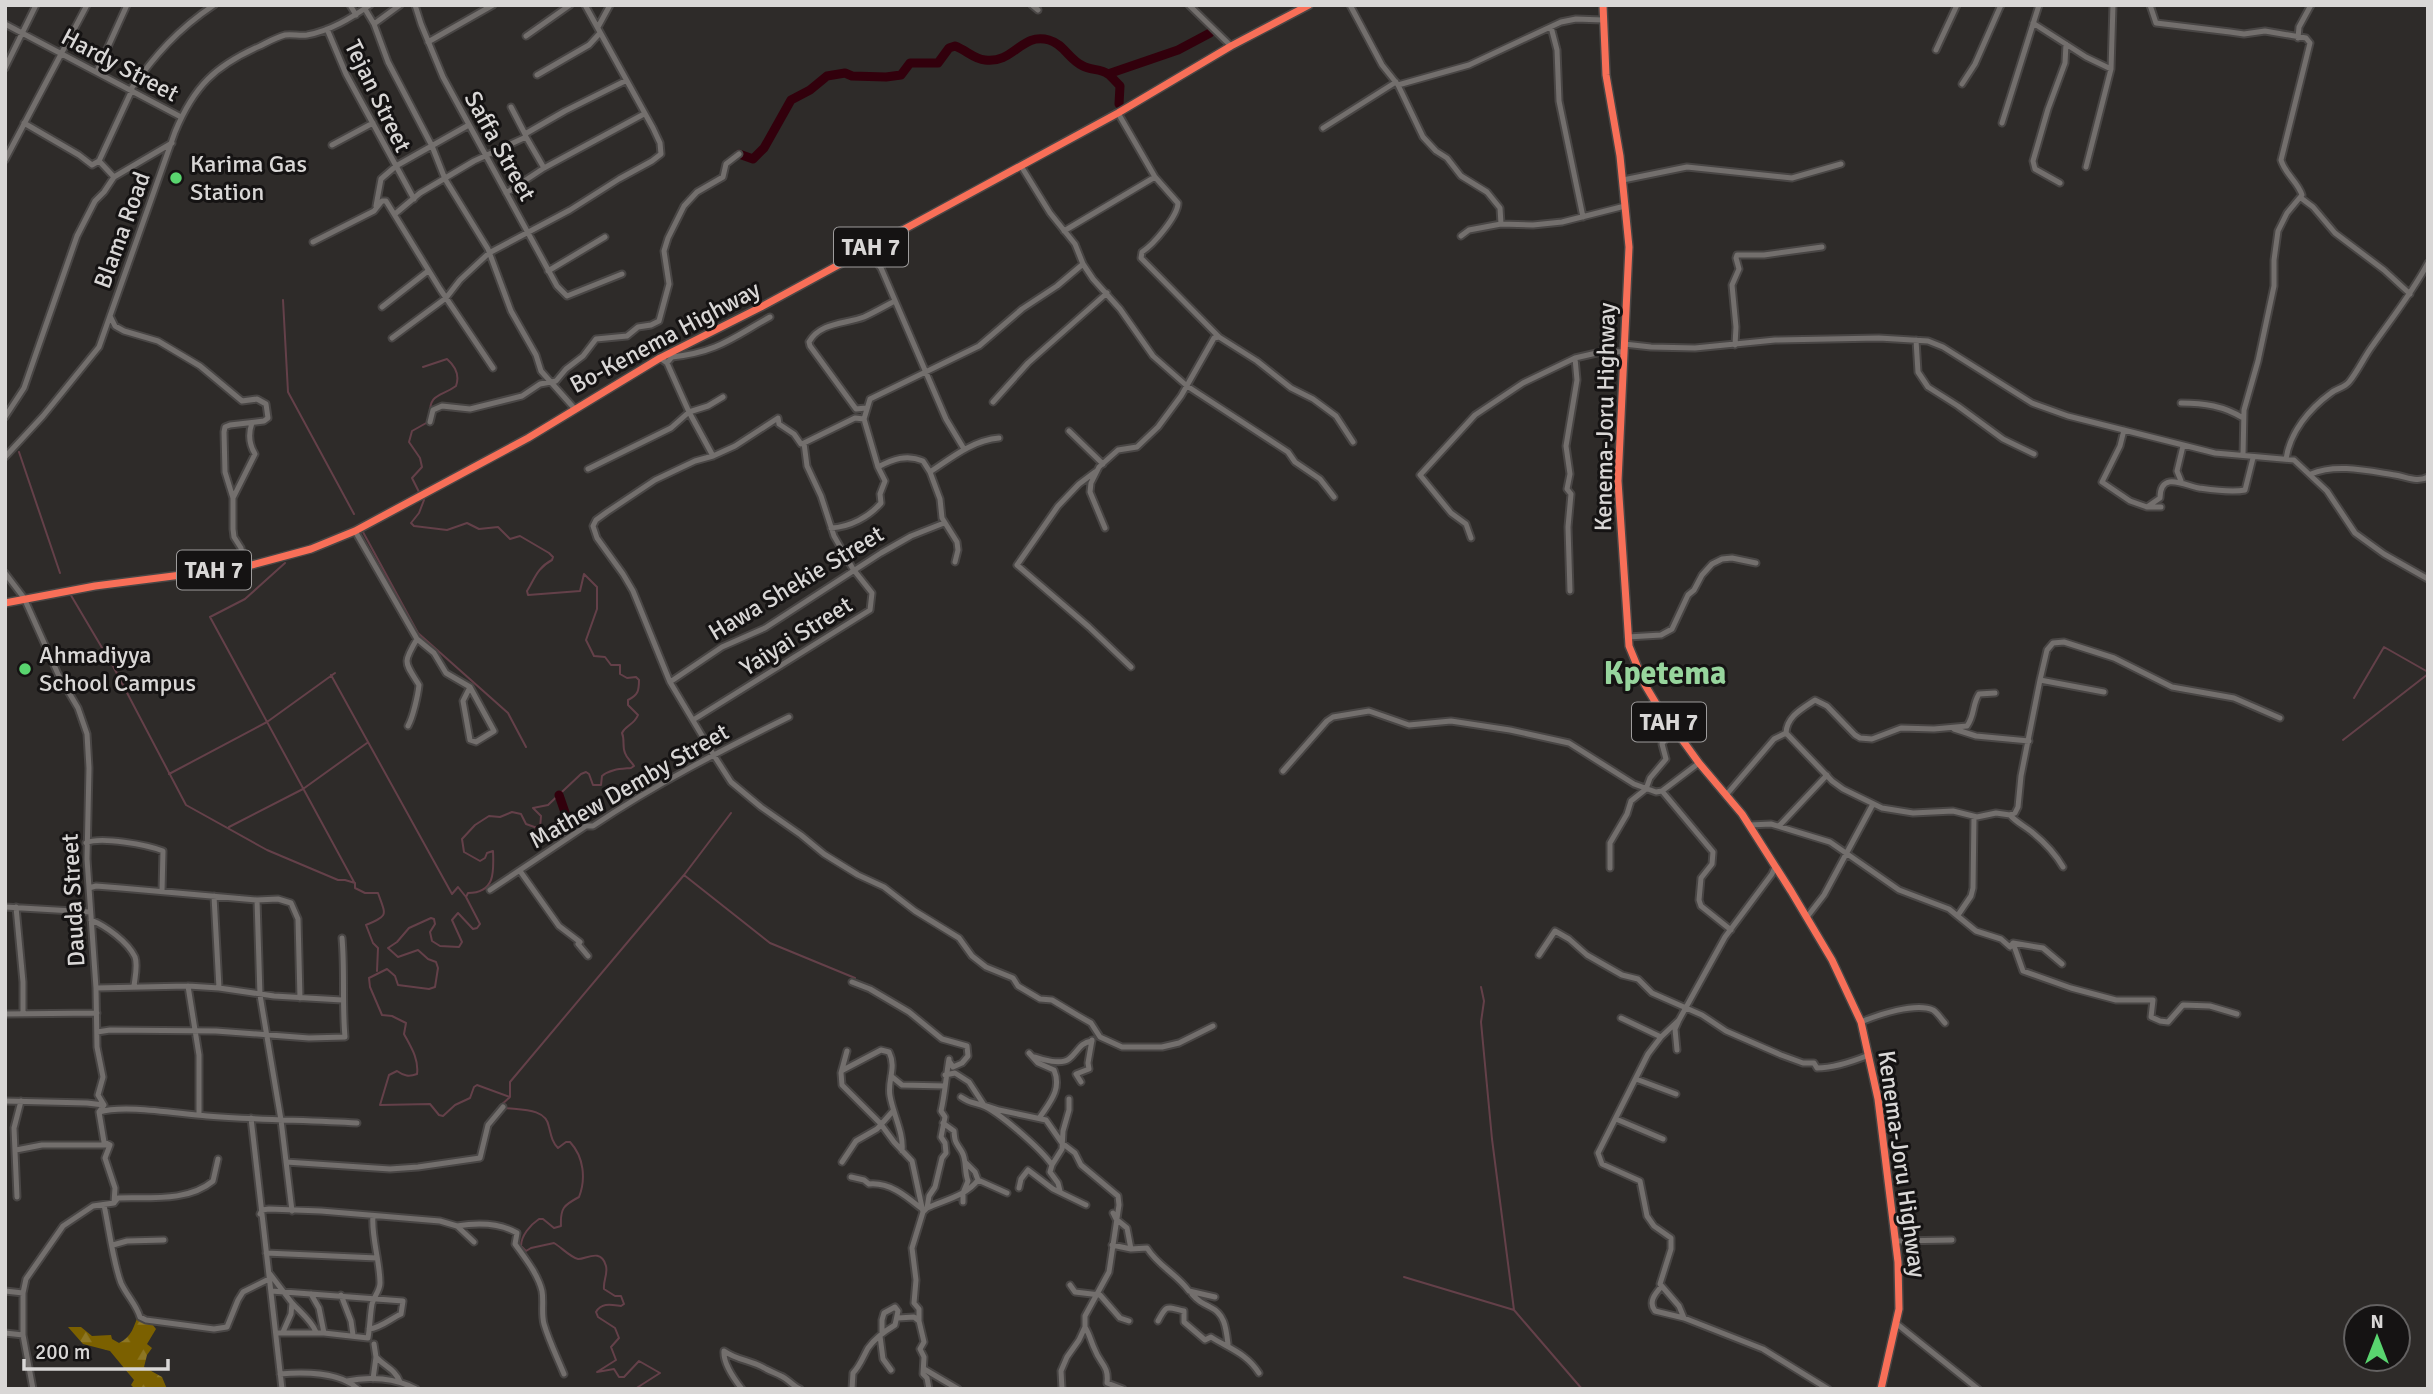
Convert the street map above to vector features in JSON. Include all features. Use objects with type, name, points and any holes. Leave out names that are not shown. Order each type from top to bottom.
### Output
[{"type":"highway","name":"Bo-Kenema Highway","points":[[5,603],[95,586],[244,567],[311,549],[355,531],[527,438],[574,408],[1118,113],[1231,46],[1309,5]]},
{"type":"highway","name":"Kenema-Joru Highway","points":[[1603,5],[1606,75],[1623,180],[1629,247],[1618,481],[1631,652],[1645,685],[1673,728],[1750,825],[1839,972],[1861,1022],[1878,1099],[1899,1281],[1897,1324],[1881,1389]]},
{"type":"street","points":[[5,68],[36,5]]},
{"type":"street","points":[[5,160],[87,5]]},
{"type":"street","points":[[97,71],[127,5]]},
{"type":"street","points":[[24,123],[92,165],[99,161],[132,90],[158,53],[188,24],[214,5]]},
{"type":"street","points":[[350,5],[356,15]]},
{"type":"street","points":[[374,24],[400,5]]},
{"type":"street","name":"Saffa Street","points":[[415,5],[443,77],[467,126],[557,286],[567,296],[622,274]]},
{"type":"street","points":[[429,42],[493,5]]},
{"type":"street","points":[[526,36],[570,5]]},
{"type":"street","points":[[393,338],[446,298],[460,280],[489,253],[652,162],[661,154],[660,143],[585,5]]},
{"type":"street","points":[[537,75],[583,49],[599,31],[600,20],[610,5]]},
{"type":"street","points":[[1032,5],[1038,10]]},
{"type":"street","points":[[1189,5],[1231,46]]},
{"type":"street","points":[[1350,5],[1382,65],[1397,83],[1423,137],[1447,158],[1461,176],[1487,192],[1500,208],[1501,225]]},
{"type":"street","points":[[1936,50],[1957,5]]},
{"type":"street","points":[[1962,85],[1975,64],[2001,5]]},
{"type":"street","points":[[2002,123],[2039,5]]},
{"type":"street","points":[[2086,167],[2111,69],[2113,5]]},
{"type":"street","points":[[2150,5],[2156,23],[2162,25],[2182,25],[2244,34],[2265,31],[2298,38],[2306,37],[2310,43],[2281,160],[2287,174],[2301,192],[2301,198],[2287,213],[2278,231],[2274,286],[2243,418],[2243,455]]},
{"type":"street","points":[[2298,38],[2299,27],[2311,5]]},
{"type":"street","points":[[327,29],[368,7],[388,62],[432,146],[445,179],[489,253],[511,311],[537,355],[541,371],[574,408]]},
{"type":"street","points":[[1323,128],[1397,83],[1469,65],[1551,27],[1576,19],[1603,20]]},
{"type":"street","points":[[2033,23],[2111,69]]},
{"type":"street","name":"Hardy Street","points":[[5,24],[181,117]]},
{"type":"street","points":[[1551,27],[1557,50],[1559,101],[1583,217]]},
{"type":"street","name":"Blama Road","points":[[5,457],[29,433],[99,347],[181,117],[202,84],[215,70],[233,59],[284,35],[306,35],[327,29]]},
{"type":"street","name":"Tejan Street","points":[[327,29],[346,74],[396,166],[381,179],[374,211]]},
{"type":"street","points":[[2060,183],[2035,169],[2033,162],[2065,63],[2066,44]]},
{"type":"street","points":[[395,214],[431,186],[474,160],[525,136],[565,111],[625,81]]},
{"type":"street","points":[[511,107],[544,168]]},
{"type":"street","points":[[1118,113],[1155,177],[1175,197],[1179,208],[1153,244],[1142,252],[1141,258],[1219,337],[1336,416],[1353,442]]},
{"type":"street","points":[[506,192],[544,168],[644,114]]},
{"type":"street","points":[[332,145],[373,123]]},
{"type":"street","points":[[414,199],[396,166],[467,126]]},
{"type":"street","points":[[5,417],[24,388],[77,236],[95,201],[114,177],[172,143]]},
{"type":"street","points":[[430,422],[433,410],[442,406],[470,408],[522,396],[540,384],[553,383],[583,356],[596,339],[627,336],[638,327],[651,325],[660,319],[669,284],[664,251],[675,224],[690,199],[723,177],[726,164],[739,154]]},
{"type":"street","points":[[99,161],[114,177]]},
{"type":"street","points":[[1623,180],[1687,167],[1791,178],[1841,164]]},
{"type":"street","points":[[1021,166],[1050,213],[1075,244],[1093,279],[1107,293],[1153,356],[1187,386],[1288,452],[1295,462],[1320,479],[1334,497]]},
{"type":"street","points":[[1064,231],[1155,177]]},
{"type":"street","points":[[2301,198],[2335,233],[2384,270],[2410,294]]},
{"type":"street","points":[[313,242],[374,211],[382,201],[386,201],[493,368]]},
{"type":"street","points":[[1461,236],[1469,230],[1501,225],[1540,225],[1625,206]]},
{"type":"street","points":[[548,271],[605,237]]},
{"type":"street","points":[[1735,345],[1732,285],[1739,269],[1737,255],[1763,255],[1822,247]]},
{"type":"street","points":[[867,249],[881,268],[946,419],[964,449]]},
{"type":"street","points":[[831,528],[845,527],[874,511],[881,503],[880,494],[885,481],[878,467],[864,419],[870,399],[979,346],[1022,309],[1057,286],[1083,264]]},
{"type":"street","points":[[2286,459],[2288,445],[2302,421],[2334,390],[2345,387],[2428,264]]},
{"type":"street","points":[[382,307],[429,271]]},
{"type":"street","points":[[993,402],[1028,363],[1107,293]]},
{"type":"street","points":[[855,418],[856,409],[810,346],[812,337],[821,330],[866,316],[895,301]]},
{"type":"street","points":[[110,316],[114,326],[158,341],[200,366],[242,401],[257,399],[264,402],[268,418],[230,425],[225,427],[224,432],[225,472],[233,498],[234,537],[240,548],[244,567]]},
{"type":"street","points":[[713,456],[664,360],[723,345],[770,317]]},
{"type":"street","points":[[1131,667],[1017,565],[1058,506],[1079,484],[1108,462],[1118,450],[1130,450],[1145,441],[1168,415],[1214,338],[1219,337]]},
{"type":"street","points":[[1471,538],[1466,524],[1451,513],[1420,475],[1475,415],[1523,383],[1575,358],[1623,348],[1695,348],[1775,340],[1879,338],[1928,341],[1943,347],[2032,403],[2183,446],[2215,453],[2298,462],[2327,491],[2355,533],[2384,554],[2428,579]]},
{"type":"street","points":[[1916,340],[1918,372],[1928,387],[1958,405],[2003,439],[2034,454]]},
{"type":"street","points":[[1570,591],[1568,527],[1571,494],[1567,489],[1570,474],[1566,446],[1577,380],[1575,358]]},
{"type":"street","points":[[588,469],[671,428],[689,412],[708,406],[723,397]]},
{"type":"street","points":[[2181,403],[2224,408],[2243,418]]},
{"type":"street","points":[[856,409],[866,408]]},
{"type":"street","points":[[864,419],[855,418],[801,444],[779,424],[778,418],[735,446],[655,480],[596,520],[593,526],[597,538],[632,591],[670,682],[713,754],[738,788],[824,854],[884,887],[915,911],[958,938],[972,956],[986,967],[1013,978],[1018,986],[1040,999],[1052,1000],[1077,1014],[1091,1023],[1100,1037],[1122,1047],[1162,1047],[1179,1043],[1213,1026]]},
{"type":"street","points":[[233,498],[255,454],[250,446],[251,423]]},
{"type":"street","points":[[2124,430],[2120,446],[2102,482],[2130,501],[2147,507],[2161,508]]},
{"type":"street","points":[[1069,431],[1102,464]]},
{"type":"street","points":[[930,472],[964,449],[999,438]]},
{"type":"street","name":"Yaiyai Street","points":[[693,720],[870,610],[872,593],[853,569],[831,528],[821,496],[807,466],[804,443]]},
{"type":"street","points":[[2181,481],[2177,471],[2183,446]]},
{"type":"street","points":[[878,467],[892,460],[911,457],[923,461],[940,499],[944,523],[957,542],[955,562]]},
{"type":"street","points":[[2147,507],[2160,498],[2159,492],[2166,484],[2181,481],[2199,488],[2245,491],[2253,457]]},
{"type":"street","points":[[2311,474],[2327,469],[2353,470],[2425,479],[2428,486]]},
{"type":"street","points":[[1097,470],[1090,492],[1105,528]]},
{"type":"street","name":"Hawa Shekie Street","points":[[670,682],[722,647],[765,628],[853,569],[911,536],[944,523]]},
{"type":"street","points":[[355,531],[417,639],[433,653],[446,673],[470,687],[494,731],[477,742],[470,740],[463,701],[470,687]]},
{"type":"street","points":[[1628,637],[1661,635],[1672,629],[1688,595],[1712,564],[1721,559],[1732,558],[1756,563]]},
{"type":"street","points":[[5,573],[24,598]]},
{"type":"street","name":"Dauda Street","points":[[24,598],[58,674],[78,708],[87,734],[89,768],[86,843],[96,988],[97,1047],[103,1077],[98,1094],[104,1105]]},
{"type":"street","points":[[408,726],[414,715],[413,706],[419,685],[408,669],[407,659],[417,639]]},
{"type":"street","points":[[2010,816],[2018,807],[2021,776],[2040,680],[2047,650],[2053,643],[2064,642],[2115,658],[2172,687],[2234,698],[2280,718]]},
{"type":"street","points":[[2040,680],[2104,692]]},
{"type":"street","points":[[1786,733],[1787,724],[1815,700],[1826,706],[1855,735],[1865,740],[1878,739],[1901,728],[1967,726],[1973,714],[1973,704],[1979,694],[1995,693]]},
{"type":"street","points":[[1283,771],[1327,721],[1370,711],[1409,724],[1464,722],[1569,743],[1646,789],[1662,791],[1713,852],[1712,864],[1701,878],[1699,900],[1701,906],[1731,930]]},
{"type":"street","name":"Mathew Demby Street","points":[[490,890],[586,826],[593,826],[640,795],[713,754],[789,717]]},
{"type":"street","points":[[1610,869],[1610,843],[1627,814],[1631,801],[1646,789],[1650,778],[1666,759],[1662,744],[1673,728]]},
{"type":"street","points":[[1951,728],[1976,736],[2029,741]]},
{"type":"street","points":[[1786,733],[1843,789],[1873,804],[1897,812],[1953,811],[1974,817],[1996,813],[2010,816],[2033,832],[2063,867]]},
{"type":"street","points":[[1727,794],[1774,739],[1786,733]]},
{"type":"street","points":[[1662,791],[1699,763]]},
{"type":"street","points":[[1779,826],[1827,775]]},
{"type":"street","points":[[1807,917],[1824,895],[1873,804]]},
{"type":"street","points":[[1958,915],[1971,896],[1973,888],[1974,817]]},
{"type":"street","points":[[1750,825],[1763,823],[1779,826],[1830,842],[1899,890],[1958,915],[1976,931],[1997,937],[2010,947],[2013,943]]},
{"type":"street","points":[[86,843],[92,840],[110,840],[163,851],[162,891]]},
{"type":"street","points":[[1677,1050],[1675,1030],[1679,1020],[1721,943],[1775,867]]},
{"type":"street","points":[[520,871],[559,926],[580,942],[578,944],[588,956]]},
{"type":"street","points":[[89,888],[96,886],[257,900],[278,899],[291,904],[298,919],[300,998]]},
{"type":"street","points":[[215,896],[219,988]]},
{"type":"street","points":[[257,900],[260,995],[281,1120],[292,1211]]},
{"type":"street","points":[[5,906],[90,912]]},
{"type":"street","points":[[16,907],[23,1013]]},
{"type":"street","points":[[91,920],[111,931],[135,958],[134,986]]},
{"type":"street","points":[[1539,955],[1555,931],[1622,975],[1638,979],[1652,993],[1702,1015],[1726,1031],[1795,1060],[1814,1063],[1816,1068],[1855,1061],[1869,1055]]},
{"type":"street","points":[[97,1032],[196,1031],[323,1039],[345,1037],[342,938]]},
{"type":"street","points":[[2013,943],[2043,948],[2062,964]]},
{"type":"street","points":[[2013,943],[2023,971],[2116,1000],[2153,1000],[2151,1017],[2160,1021],[2168,1022],[2183,1005],[2210,1006],[2237,1014]]},
{"type":"street","points":[[852,982],[870,989],[909,1012],[942,1039],[967,1046],[968,1056],[962,1063],[952,1065],[945,1074],[941,1111],[945,1117],[941,1137],[946,1153],[912,1248],[916,1280],[914,1303],[919,1309],[924,1342],[920,1349],[924,1357],[923,1374],[927,1378],[929,1389]]},
{"type":"street","points":[[188,986],[201,1074],[199,1115]]},
{"type":"street","points":[[96,988],[188,986],[260,995],[342,1000]]},
{"type":"street","points":[[1861,1022],[1885,1012],[1928,1009],[1937,1013],[1945,1023]]},
{"type":"street","points":[[5,1014],[97,1013]]},
{"type":"street","points":[[1620,1018],[1661,1037]]},
{"type":"street","points":[[1679,1020],[1648,1054],[1599,1150],[1598,1158],[1605,1166],[1640,1181],[1647,1216],[1654,1226],[1671,1238],[1671,1249],[1664,1266],[1661,1287],[1653,1299],[1654,1310],[1684,1318],[1763,1349],[1828,1389]]},
{"type":"street","points":[[1081,1082],[1076,1074],[1089,1069],[1095,1031]]},
{"type":"street","points":[[1040,1117],[1057,1091],[1056,1077],[1054,1070],[1038,1063],[1031,1055],[1038,1059],[1062,1062],[1069,1059],[1082,1044],[1092,1041]]},
{"type":"street","points":[[902,1151],[903,1143],[889,1086],[894,1065],[885,1050],[842,1070],[842,1085],[880,1123],[902,1151],[912,1161],[924,1210]]},
{"type":"street","points":[[945,1074],[952,1065]]},
{"type":"street","points":[[952,1065],[969,1082],[984,1105],[1006,1120],[1042,1152],[1052,1165]]},
{"type":"street","points":[[891,1076],[902,1085],[945,1086]]},
{"type":"street","points":[[1636,1079],[1676,1094]]},
{"type":"street","points":[[961,1097],[971,1104],[1046,1119],[1087,1172],[1118,1196],[1109,1272],[1085,1316],[1085,1327],[1061,1371],[1062,1389]]},
{"type":"street","points":[[1060,1191],[1058,1182],[1050,1172],[1062,1149],[1069,1100]]},
{"type":"street","points":[[5,1101],[104,1105]]},
{"type":"street","points":[[17,1197],[14,1128],[21,1101]]},
{"type":"street","points":[[104,1105],[99,1112],[104,1142],[110,1145]]},
{"type":"street","points":[[286,1162],[390,1169],[480,1158],[488,1125],[503,1107]]},
{"type":"street","points":[[99,1112],[146,1111],[357,1123]]},
{"type":"street","points":[[842,1162],[856,1141],[877,1129],[893,1111]]},
{"type":"street","points":[[251,1118],[260,1214],[280,1333],[282,1389]]},
{"type":"street","points":[[1616,1119],[1663,1139]]},
{"type":"street","points":[[943,1123],[954,1131],[955,1143],[962,1151],[965,1162],[964,1173],[968,1181],[963,1202]]},
{"type":"street","points":[[16,1150],[42,1144],[110,1145]]},
{"type":"street","points":[[110,1145],[106,1158],[115,1188],[114,1203]]},
{"type":"street","points":[[33,1389],[23,1335],[23,1293],[31,1270],[64,1226],[93,1206],[114,1203],[118,1198],[174,1196],[199,1191],[213,1181],[218,1158]]},
{"type":"street","points":[[965,1162],[975,1172],[978,1180],[1007,1194]]},
{"type":"street","points":[[1018,1188],[1028,1170],[1053,1189],[1086,1205]]},
{"type":"street","points":[[851,1177],[869,1184],[881,1183],[897,1190],[924,1210]]},
{"type":"street","points":[[924,1210],[971,1189],[978,1180]]},
{"type":"street","points":[[104,1205],[121,1282],[128,1298],[136,1304],[140,1317],[155,1322],[227,1328],[237,1300],[243,1292],[269,1279]]},
{"type":"street","points":[[260,1214],[262,1210],[269,1209],[440,1221],[457,1226],[484,1225],[510,1229],[517,1233],[515,1244],[530,1264],[542,1292],[541,1311],[544,1323],[564,1374]]},
{"type":"street","points":[[280,1333],[316,1332],[368,1338],[374,1298],[380,1285],[373,1216]]},
{"type":"street","points":[[1114,1216],[1127,1228],[1131,1249]]},
{"type":"street","points":[[457,1226],[474,1242]]},
{"type":"street","points":[[113,1245],[127,1241],[164,1240]]},
{"type":"street","points":[[1896,1241],[1952,1240]]},
{"type":"street","points":[[1112,1245],[1131,1249],[1147,1248],[1159,1263],[1181,1280],[1202,1305],[1221,1313],[1228,1344]]},
{"type":"street","points":[[266,1253],[377,1258]]},
{"type":"street","points":[[268,1272],[302,1315],[312,1322],[316,1332]]},
{"type":"street","points":[[1070,1285],[1075,1292],[1100,1295],[1120,1318],[1129,1321]]},
{"type":"street","points":[[1661,1287],[1679,1306],[1684,1318]]},
{"type":"street","points":[[5,1291],[23,1293]]},
{"type":"street","points":[[271,1292],[403,1301],[401,1314],[378,1329],[369,1329]]},
{"type":"street","points":[[311,1294],[319,1308],[324,1333]]},
{"type":"street","points":[[1192,1294],[1215,1297]]},
{"type":"street","points":[[341,1295],[351,1321],[353,1335]]},
{"type":"street","points":[[280,1333],[291,1314],[292,1303]]},
{"type":"street","points":[[852,1389],[853,1373],[870,1346],[881,1334],[895,1325],[898,1311],[895,1307],[884,1313],[881,1334],[883,1359],[891,1370]]},
{"type":"street","points":[[1158,1321],[1163,1308],[1184,1311],[1184,1322],[1199,1336],[1205,1340],[1211,1337],[1228,1344],[1241,1353],[1259,1373]]},
{"type":"street","points":[[898,1318],[914,1317],[919,1321]]},
{"type":"street","points":[[1897,1324],[1978,1389]]},
{"type":"street","points":[[1085,1327],[1108,1373],[1107,1383],[1123,1389]]},
{"type":"street","points":[[5,1333],[23,1335]]},
{"type":"street","points":[[373,1379],[376,1357],[374,1344]]},
{"type":"street","points":[[742,1389],[736,1382],[735,1375],[727,1368],[723,1349],[736,1360],[748,1360],[774,1375],[782,1376],[800,1389]]},
{"type":"street","points":[[376,1357],[391,1368],[400,1382]]},
{"type":"street","points":[[924,1369],[958,1389]]},
{"type":"street","points":[[280,1374],[329,1375],[347,1381],[358,1389]]},
{"type":"street","points":[[347,1381],[362,1377],[400,1382],[416,1389]]},
{"type":"green space","points":[[139,1313],[145,1315],[156,1329],[147,1344],[152,1348],[144,1367],[162,1377],[167,1389],[135,1389],[131,1385],[134,1380],[110,1351],[83,1344],[68,1327],[81,1327],[92,1336],[111,1335],[112,1339],[119,1343],[130,1334]]},
{"type":"waterway","points":[[1108,74],[1178,50],[1210,33]]},
{"type":"waterway","points":[[739,154],[753,159],[764,148],[791,100],[810,90],[827,76],[845,73],[852,76],[901,75],[910,63],[938,63],[949,48],[955,46],[977,58],[995,60],[1031,40],[1049,40],[1059,45],[1078,63],[1105,72],[1111,77],[1120,86],[1119,104]]},
{"type":"waterway","points":[[283,300],[288,392],[354,514]]},
{"type":"waterway","points":[[423,367],[447,359],[457,374],[456,386],[434,399],[430,415]]},
{"type":"waterway","points":[[419,492],[412,478],[422,467],[420,458],[409,442],[412,431],[428,422]]},
{"type":"waterway","points":[[19,452],[60,573]]},
{"type":"waterway","points":[[422,497],[424,500],[419,513],[411,523],[414,526],[447,530],[467,523],[479,529],[498,527],[510,539],[520,536],[549,553],[553,557],[552,560],[537,574],[527,591],[528,595],[580,591],[584,574],[597,587],[597,609],[586,640],[594,656],[605,657],[611,665],[620,665],[620,674],[639,680],[637,692],[628,700],[628,705],[638,715],[622,733],[625,753],[634,766],[605,774],[602,776],[601,785],[593,785],[586,772],[581,774],[548,805],[533,808],[541,816],[540,829],[526,824],[521,814],[512,812],[500,817],[489,816],[475,825],[462,839],[464,852],[480,861],[493,851],[491,880],[483,889],[468,893],[466,897],[480,924],[473,929],[458,913],[452,920],[462,942],[459,947],[440,946],[432,941],[430,932],[435,924],[431,918],[409,928],[388,948],[398,957],[418,950],[436,962],[438,968],[435,987],[429,989],[398,985],[395,976],[387,969],[369,978],[382,1015],[392,1016],[406,1023],[404,1034],[417,1063],[417,1074],[407,1076],[397,1071],[389,1075],[380,1105],[430,1104],[443,1116],[455,1105],[470,1098],[477,1085],[510,1097],[499,1107]]},
{"type":"waterway","points":[[363,532],[418,633],[508,713],[526,747]]},
{"type":"waterway","points":[[285,563],[245,599],[210,617],[354,882]]},
{"type":"waterway","points":[[69,592],[114,668],[186,805],[267,850],[338,880],[355,883],[355,888],[365,893],[378,893],[384,914],[366,925],[373,943],[378,948],[377,971]]},
{"type":"waterway","points":[[2354,698],[2384,647],[2428,672]]},
{"type":"waterway","points":[[169,774],[267,722],[335,673]]},
{"type":"waterway","points":[[2343,740],[2428,674]]},
{"type":"waterway","points":[[331,675],[452,894],[458,887],[466,897]]},
{"type":"waterway","points":[[229,827],[303,789],[367,743]]},
{"type":"waterway","points":[[540,829],[540,832],[556,832],[569,824],[559,795]]},
{"type":"waterway","points":[[510,1097],[510,1082],[684,875],[731,813]]},
{"type":"waterway","points":[[684,875],[770,943],[855,978]]},
{"type":"waterway","points":[[1481,987],[1484,1001],[1481,1022],[1492,1139],[1514,1310]]},
{"type":"waterway","points":[[505,1108],[532,1111],[543,1116],[558,1148],[570,1142],[578,1154],[583,1176],[579,1197],[564,1208],[561,1226],[554,1228],[539,1219],[527,1231],[521,1246],[526,1251],[554,1243],[578,1259],[597,1256],[604,1260],[604,1289],[615,1296],[621,1296],[624,1304],[604,1305],[596,1312],[598,1317],[615,1328],[619,1338],[611,1347],[616,1360],[597,1372],[614,1369],[619,1377],[624,1377],[639,1361],[660,1373],[635,1389]]},
{"type":"waterway","points":[[1404,1277],[1514,1310],[1582,1389]]},
{"type":"place","name":"Karima Gas Station","points":[[176,178]]},
{"type":"place","name":"Ahmadiyya School Campus","points":[[25,669]]},
{"type":"district","name":"Kpetema","points":[[1665,673]]}]
